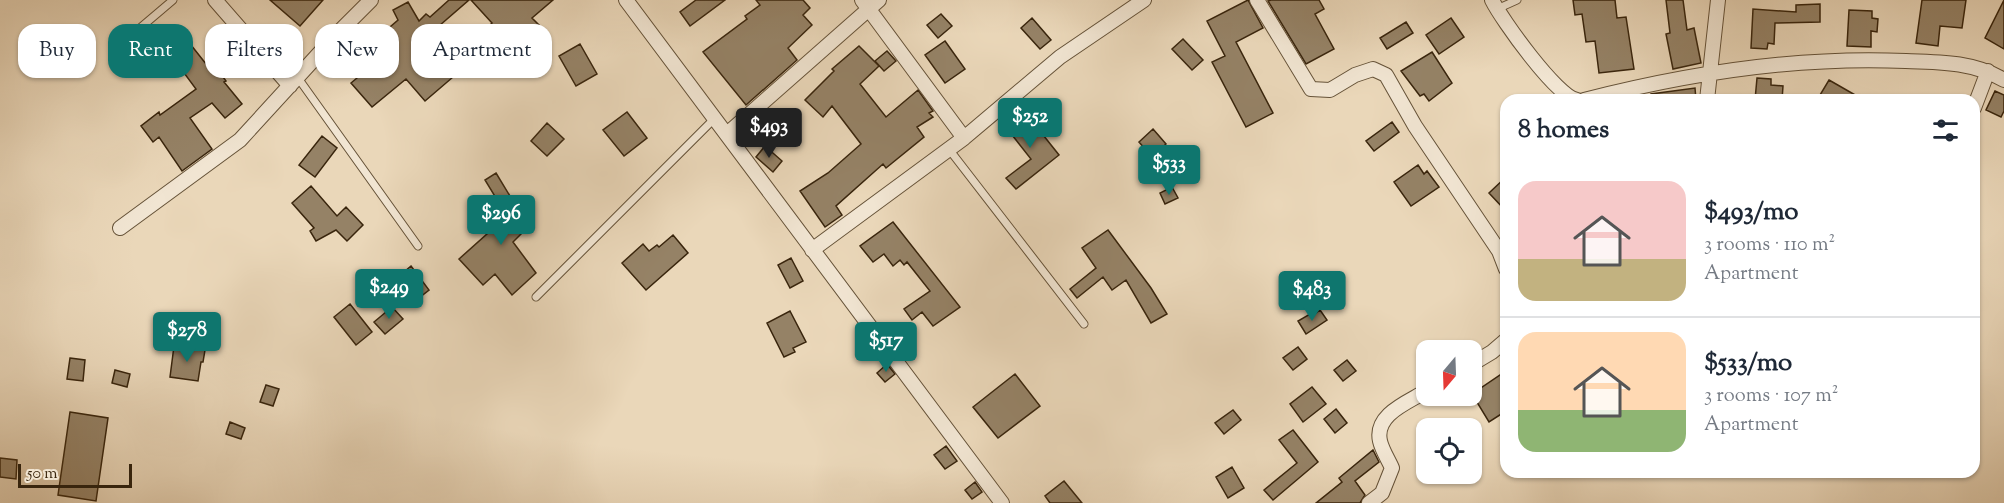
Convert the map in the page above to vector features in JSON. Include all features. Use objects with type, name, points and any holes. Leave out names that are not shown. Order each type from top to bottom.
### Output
[{"type":"street","points":[[215,0],[294,82]]},
{"type":"street","points":[[120,228],[240,140],[371,0]]},
{"type":"street","points":[[626,0],[1002,503]]},
{"type":"street","points":[[812,250],[964,138],[1059,57],[1144,0]]},
{"type":"street","points":[[1257,0],[1311,89],[1330,90],[1354,75],[1373,69],[1386,75],[1415,126],[1500,245]]},
{"type":"street","points":[[1708,94],[1718,0]]},
{"type":"street","points":[[727,134],[870,3],[964,138]]},
{"type":"street","points":[[1494,5],[1524,49],[1563,94]]},
{"type":"street","points":[[1604,94],[1710,74],[1824,60],[1948,63],[1988,71],[2004,80]]},
{"type":"street","points":[[1979,94],[1988,71]]},
{"type":"street","points":[[1482,358],[1500,345]]},
{"type":"street","points":[[1370,503],[1382,493],[1392,468],[1380,441],[1380,429],[1385,417],[1416,397]]},
{"type":"lane","points":[[145,24],[173,0]]},
{"type":"lane","points":[[1494,5],[1516,0]]},
{"type":"lane","points":[[294,82],[418,246]]},
{"type":"lane","points":[[536,297],[714,118]]},
{"type":"lane","points":[[948,148],[1084,324]]},
{"type":"building","points":[[270,0],[323,0],[302,24],[298,24]]},
{"type":"building","points":[[449,0],[469,0],[441,24],[411,24],[411,78],[452,78],[425,101],[406,79],[372,107],[351,83],[357,78],[399,78],[399,24],[393,24],[398,20],[393,10],[408,2],[419,21],[426,14],[430,17]]},
{"type":"building","points":[[471,0],[553,0],[532,18],[538,24],[492,23]]},
{"type":"building","points":[[696,0],[725,0],[690,26],[680,12]]},
{"type":"building","points":[[756,0],[803,0],[810,8],[803,15],[812,25],[788,48],[797,60],[746,105],[703,52],[747,19],[745,16],[760,5]]},
{"type":"building","points":[[1248,0],[1263,28],[1236,42],[1273,113],[1246,127],[1212,62],[1225,56],[1207,21]]},
{"type":"building","points":[[1319,0],[1324,9],[1315,14],[1334,49],[1306,64],[1268,1]]},
{"type":"building","points":[[1573,0],[1615,0],[1617,18],[1626,17],[1634,69],[1599,73],[1595,41],[1586,42],[1582,14],[1575,15]]},
{"type":"building","points":[[1666,0],[1683,0],[1687,30],[1694,28],[1701,63],[1673,69],[1666,34],[1670,33]]},
{"type":"building","points":[[1922,0],[1966,0],[1962,28],[1940,26],[1938,46],[1916,43]]},
{"type":"building","points":[[2004,0],[2004,49],[1985,38]]},
{"type":"building","points":[[1820,4],[1820,22],[1775,23],[1774,44],[1768,43],[1767,49],[1751,48],[1753,9],[1796,12],[1796,5]]},
{"type":"building","points":[[1849,10],[1872,11],[1872,18],[1878,19],[1877,32],[1871,31],[1871,47],[1847,46]]},
{"type":"building","points":[[941,14],[952,26],[938,38],[927,25]]},
{"type":"building","points":[[1032,18],[1051,40],[1040,49],[1021,28]]},
{"type":"building","points":[[1451,18],[1464,37],[1439,54],[1426,35]]},
{"type":"building","points":[[1406,22],[1413,33],[1387,49],[1380,38]]},
{"type":"building","points":[[1183,39],[1203,60],[1192,70],[1172,49]]},
{"type":"building","points":[[945,41],[965,69],[945,83],[925,55]]},
{"type":"building","points":[[580,44],[597,74],[576,86],[559,56]]},
{"type":"building","points":[[859,46],[879,66],[860,84],[886,117],[918,90],[933,111],[929,113],[933,117],[917,127],[924,137],[886,168],[883,164],[836,206],[842,215],[825,227],[800,191],[828,173],[861,144],[832,106],[823,117],[805,100],[834,71],[832,69]]},
{"type":"building","points":[[193,48],[205,63],[205,78],[224,78],[226,81],[224,82],[242,104],[225,118],[212,103],[190,118],[212,149],[182,171],[159,137],[153,142],[141,126],[196,89],[188,78],[193,78]]},
{"type":"building","points":[[887,51],[896,61],[884,71],[875,61]]},
{"type":"building","points":[[1432,52],[1452,83],[1429,101],[1424,94],[1420,96],[1401,71]]},
{"type":"building","points":[[1757,78],[1771,79],[1771,85],[1783,86],[1782,94],[1756,94]]},
{"type":"building","points":[[1829,80],[1854,94],[1821,94]]},
{"type":"building","points":[[1695,88],[1696,94],[1651,94]]},
{"type":"building","points":[[1995,91],[2004,95],[2004,111],[2001,117],[1986,110]]},
{"type":"building","points":[[1024,111],[1059,155],[1016,189],[1006,178],[1031,159],[1005,126]]},
{"type":"building","points":[[627,112],[647,138],[624,156],[603,130]]},
{"type":"building","points":[[1392,122],[1399,132],[1374,151],[1366,141]]},
{"type":"building","points":[[547,123],[564,139],[547,156],[531,141]]},
{"type":"building","points":[[1153,129],[1166,144],[1152,157],[1139,142]]},
{"type":"building","points":[[322,136],[337,148],[315,177],[299,165]]},
{"type":"building","points":[[765,146],[782,161],[773,172],[756,157]]},
{"type":"building","points":[[1418,165],[1424,174],[1427,171],[1439,187],[1411,206],[1394,182]]},
{"type":"building","points":[[496,173],[516,206],[532,223],[513,242],[536,273],[512,295],[495,274],[483,285],[459,259],[507,216],[485,180]]},
{"type":"building","points":[[1500,183],[1500,205],[1489,193]]},
{"type":"building","points":[[311,186],[337,216],[346,207],[363,225],[347,241],[336,230],[316,241],[310,231],[314,228],[292,203]]},
{"type":"building","points":[[1172,187],[1178,198],[1165,204],[1160,193]]},
{"type":"building","points":[[893,222],[960,307],[933,326],[922,312],[912,320],[904,309],[930,291],[907,262],[904,265],[900,260],[893,266],[884,254],[873,262],[860,246]]},
{"type":"building","points":[[1108,230],[1151,288],[1167,314],[1151,323],[1126,280],[1112,290],[1103,277],[1077,298],[1070,289],[1096,268],[1082,248]]},
{"type":"building","points":[[673,235],[688,253],[646,290],[622,263],[643,244],[649,251],[657,245],[659,247]]},
{"type":"building","points":[[791,258],[803,281],[790,288],[778,265]]},
{"type":"building","points":[[411,266],[429,290],[410,305],[392,282]]},
{"type":"building","points":[[350,304],[372,332],[356,345],[334,317]]},
{"type":"building","points":[[392,307],[403,319],[385,334],[374,322]]},
{"type":"building","points":[[1320,310],[1327,320],[1306,334],[1298,321],[1310,314],[1311,317]]},
{"type":"building","points":[[790,311],[806,342],[793,348],[795,352],[784,357],[767,323]]},
{"type":"building","points":[[174,346],[205,350],[198,381],[170,377]]},
{"type":"building","points":[[1298,347],[1307,359],[1293,370],[1283,358]]},
{"type":"building","points":[[70,358],[85,360],[83,381],[67,379]]},
{"type":"building","points":[[1347,360],[1356,371],[1343,381],[1334,370]]},
{"type":"building","points":[[887,364],[895,374],[885,382],[877,373]]},
{"type":"building","points":[[115,370],[130,374],[127,387],[112,383]]},
{"type":"building","points":[[1015,374],[1040,406],[998,438],[973,407]]},
{"type":"building","points":[[1500,375],[1500,415],[1489,422],[1479,406],[1482,406],[1482,387]]},
{"type":"building","points":[[266,385],[279,389],[273,406],[260,402]]},
{"type":"building","points":[[1312,387],[1326,404],[1303,422],[1290,404]]},
{"type":"building","points":[[1336,409],[1347,423],[1335,433],[1324,419]]},
{"type":"building","points":[[1233,410],[1241,420],[1224,434],[1215,423]]},
{"type":"building","points":[[70,412],[108,418],[96,501],[58,495]]},
{"type":"building","points":[[230,422],[245,428],[241,439],[226,434]]},
{"type":"building","points":[[1293,430],[1318,462],[1273,500],[1264,490],[1297,463],[1279,440]]},
{"type":"building","points":[[946,446],[957,461],[945,469],[934,455]]},
{"type":"building","points":[[1373,450],[1379,462],[1355,481],[1365,495],[1360,503],[1316,503],[1342,482],[1339,478]]},
{"type":"building","points":[[0,458],[17,460],[16,479],[0,477]]},
{"type":"building","points":[[1232,467],[1244,488],[1228,498],[1216,477]]},
{"type":"building","points":[[1064,481],[1082,503],[1050,503],[1045,496]]},
{"type":"building","points":[[975,482],[982,492],[972,499],[965,490]]}]
